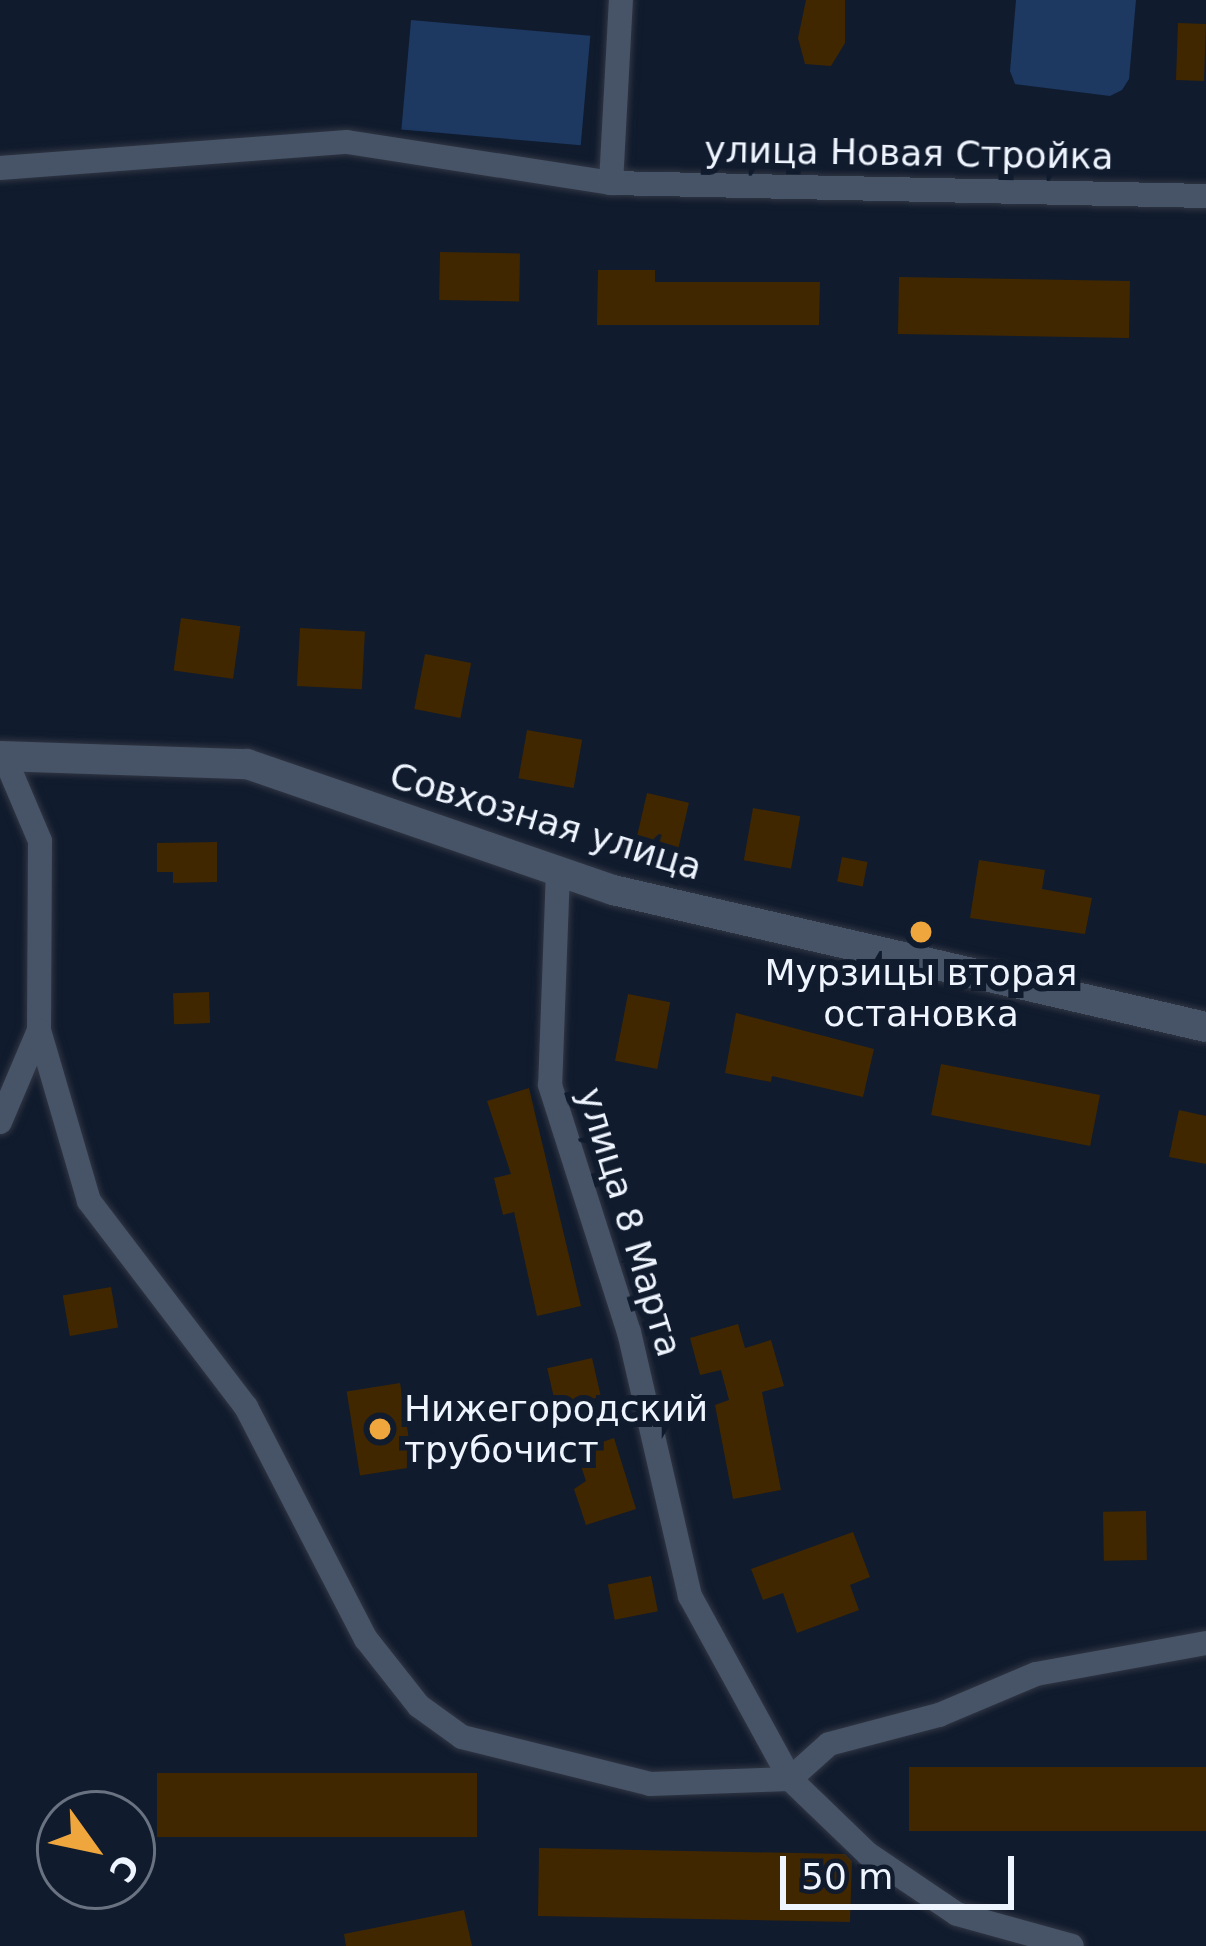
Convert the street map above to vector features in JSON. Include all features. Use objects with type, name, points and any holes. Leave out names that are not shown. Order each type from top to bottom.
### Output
[{"type":"street","points":[[611,183],[621,0]]},
{"type":"street","name":"улица Новая Стройка","points":[[0,168],[347,142],[611,183],[1206,196]]},
{"type":"street","points":[[2,756],[40,842],[39,1030],[89,1201],[246,1407],[366,1639],[418,1706],[462,1736],[650,1784],[790,1779],[829,1744],[938,1715],[1036,1673],[1206,1643]]},
{"type":"street","name":"Совхозная улица","points":[[2,756],[247,764],[614,890],[1206,1027]]},
{"type":"street","name":"улица 8 Марта","points":[[558,871],[550,1085],[629,1332],[690,1596],[790,1779],[868,1854],[957,1915],[1072,1946]]},
{"type":"street","points":[[0,1122],[39,1030]]},
{"type":"shaded area","points":[[1016,0],[1136,0],[1129,79],[1122,90],[1110,96],[1015,84],[1010,71]]},
{"type":"shaded area","points":[[411,20],[590,36],[581,145],[401,130]]},
{"type":"building","points":[[806,0],[845,0],[845,43],[831,66],[805,64],[798,38]]},
{"type":"building","points":[[1178,23],[1206,24],[1204,81],[1176,80]]},
{"type":"building","points":[[440,252],[520,253],[519,301],[439,300]]},
{"type":"building","points":[[598,270],[655,270],[655,282],[820,282],[819,325],[597,325]]},
{"type":"building","points":[[899,277],[1130,281],[1129,338],[898,334]]},
{"type":"building","points":[[181,618],[240,626],[233,679],[174,670]]},
{"type":"building","points":[[300,628],[365,631],[362,689],[297,686]]},
{"type":"building","points":[[425,654],[471,663],[460,718],[414,709]]},
{"type":"building","points":[[527,730],[582,740],[574,788],[518,778]]},
{"type":"building","points":[[647,793],[689,803],[678,850],[636,841]]},
{"type":"building","points":[[753,808],[800,816],[791,869],[744,860]]},
{"type":"building","points":[[217,842],[217,882],[173,883],[173,872],[157,872],[157,843]]},
{"type":"building","points":[[842,857],[868,862],[863,887],[837,882]]},
{"type":"building","points":[[979,860],[1045,870],[1042,889],[1092,898],[1085,934],[970,918]]},
{"type":"building","points":[[209,992],[210,1023],[174,1024],[173,993]]},
{"type":"building","points":[[628,994],[670,1002],[657,1069],[615,1061]]},
{"type":"building","points":[[736,1013],[874,1049],[863,1097],[772,1076],[771,1082],[725,1073]]},
{"type":"building","points":[[941,1064],[1100,1095],[1090,1146],[931,1115]]},
{"type":"building","points":[[529,1088],[581,1306],[537,1316],[514,1212],[503,1215],[494,1178],[511,1174],[487,1101]]},
{"type":"building","points":[[1179,1110],[1206,1116],[1206,1164],[1169,1157]]},
{"type":"building","points":[[111,1287],[118,1327],[70,1336],[63,1296]]},
{"type":"building","points":[[738,1324],[745,1348],[771,1340],[784,1386],[762,1392],[781,1490],[733,1499],[715,1405],[729,1400],[721,1370],[700,1375],[690,1338]]},
{"type":"building","points":[[592,1358],[601,1397],[556,1407],[547,1368]]},
{"type":"building","name":"Нижегородский трубочист","points":[[400,1383],[413,1467],[360,1475],[347,1391]]},
{"type":"building","points":[[614,1438],[636,1509],[586,1525],[574,1489],[586,1481],[576,1451]]},
{"type":"building","points":[[1146,1511],[1147,1560],[1104,1561],[1103,1512]]},
{"type":"building","points":[[853,1532],[870,1577],[850,1585],[859,1610],[797,1633],[783,1593],[763,1600],[751,1569]]},
{"type":"building","points":[[651,1576],[658,1611],[615,1620],[608,1584]]},
{"type":"building","points":[[909,1767],[1206,1767],[1206,1831],[909,1831]]},
{"type":"building","points":[[157,1773],[477,1773],[477,1837],[157,1837]]},
{"type":"building","points":[[539,1848],[845,1854],[852,1861],[850,1922],[538,1916]]},
{"type":"building","points":[[464,1910],[472,1946],[346,1946],[344,1934]]},
{"type":"place","name":"Мурзицы вторая остановка","points":[[921,932]]},
{"type":"place","name":"Нижегородский трубочист","points":[[380,1429]]}]
